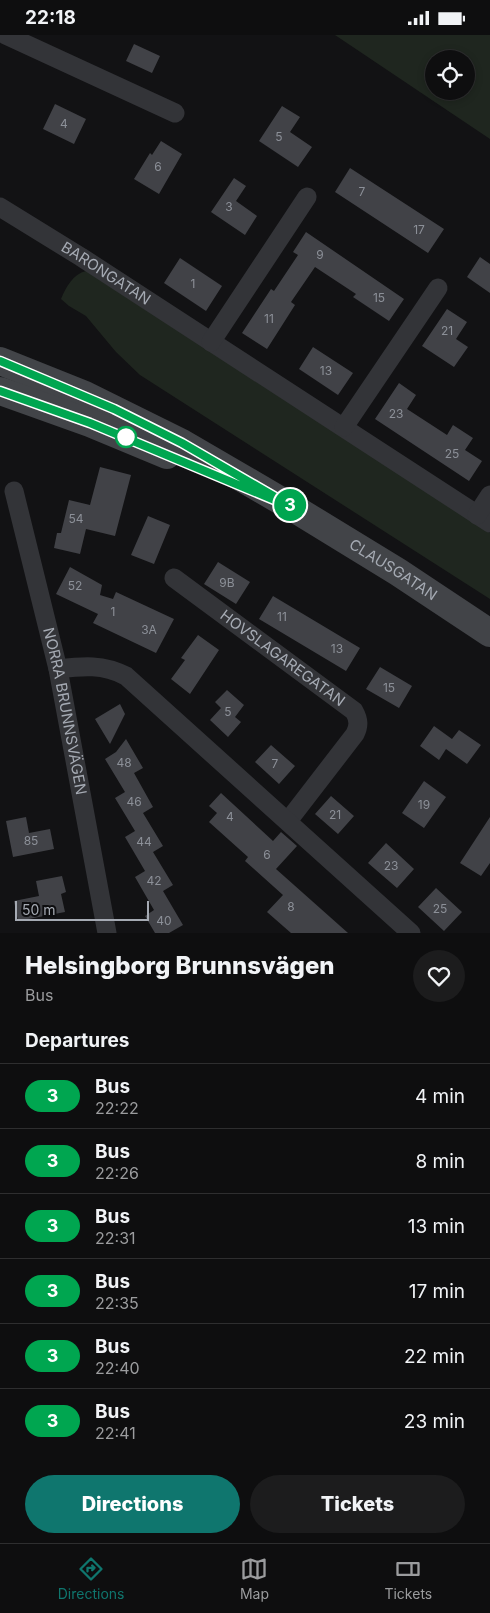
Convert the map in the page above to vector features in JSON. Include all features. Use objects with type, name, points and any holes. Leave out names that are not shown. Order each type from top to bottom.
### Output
[{"type":"main road","name":"CLAUSGATAN","points":[[0,361],[114,409],[182,443],[296,509],[490,633]]},
{"type":"main road","name":"CLAUSGATAN","points":[[0,391],[90,423],[296,509]]},
{"type":"street","points":[[6,35],[175,113]]},
{"type":"street","points":[[211,342],[307,197]]},
{"type":"street","name":"BARONGATAN","points":[[0,207],[344,427],[483,519],[490,495]]},
{"type":"street","points":[[344,427],[438,288]]},
{"type":"street","name":"NORRA BRUNNSVÄGEN","points":[[14,491],[58,669],[107,933]]},
{"type":"street","name":"HOVSLAGAREGATAN","points":[[174,578],[354,711],[357,716],[358,728],[355,734],[288,821]]},
{"type":"street","points":[[58,669],[99,666],[113,669],[126,676],[411,933]]},
{"type":"shaded area","points":[[335,35],[490,35],[490,139],[432,100],[475,100],[475,50],[425,50],[425,95]]},
{"type":"shaded area","points":[[86,271],[490,533],[490,599],[140,375],[116,352],[86,316],[61,299],[74,278]]},
{"type":"building","points":[[134,44],[160,56],[152,73],[126,61]]},
{"type":"building","points":[[55,104],[86,119],[74,144],[43,129]]},
{"type":"building","points":[[282,106],[300,117],[290,132],[312,147],[298,167],[259,141]]},
{"type":"building","points":[[161,141],[182,154],[159,194],[134,179],[150,153],[152,155]]},
{"type":"building","points":[[350,168],[444,229],[428,253],[335,192]]},
{"type":"building","points":[[234,178],[246,186],[236,201],[257,216],[245,235],[211,212]]},
{"type":"building","points":[[306,232],[404,299],[389,321],[353,297],[356,294],[315,267],[291,302],[295,305],[267,349],[242,333],[271,289],[274,291],[298,255],[293,252]]},
{"type":"building","points":[[480,257],[490,264],[490,293],[467,277]]},
{"type":"building","points":[[180,258],[222,286],[206,311],[164,283]]},
{"type":"building","points":[[447,309],[467,322],[456,339],[468,347],[454,367],[422,346]]},
{"type":"building","points":[[313,347],[353,373],[338,395],[299,369]]},
{"type":"building","points":[[399,383],[416,395],[407,409],[447,435],[453,425],[473,438],[465,450],[482,461],[469,481],[375,419]]},
{"type":"building","points":[[100,467],[131,475],[115,536],[86,529],[80,554],[54,548],[57,533],[61,533],[69,500],[90,505]]},
{"type":"building","points":[[148,516],[170,525],[154,564],[131,555]]},
{"type":"building","points":[[218,562],[250,582],[236,604],[204,584]]},
{"type":"building","points":[[70,567],[102,585],[100,595],[113,599],[116,592],[174,619],[156,653],[93,623],[98,614],[56,594]]},
{"type":"building","points":[[273,596],[360,648],[346,671],[259,619]]},
{"type":"building","points":[[198,635],[219,650],[190,694],[171,679],[185,660],[181,658]]},
{"type":"building","points":[[380,667],[412,686],[399,708],[366,689]]},
{"type":"building","points":[[227,690],[244,705],[235,717],[241,722],[228,737],[210,720],[221,708],[215,702]]},
{"type":"building","points":[[120,704],[125,714],[110,744],[95,719]]},
{"type":"building","points":[[434,726],[452,739],[459,730],[481,745],[467,764],[446,749],[439,760],[420,746]]},
{"type":"building","points":[[126,739],[143,768],[134,773],[153,807],[143,813],[163,846],[153,852],[173,885],[163,891],[183,925],[169,933],[155,933],[145,916],[154,910],[135,877],[145,871],[125,837],[135,831],[115,798],[125,792],[105,759],[116,752]]},
{"type":"building","points":[[271,745],[295,766],[279,784],[255,762]]},
{"type":"building","points":[[424,781],[446,797],[424,828],[402,813]]},
{"type":"building","points":[[221,793],[273,841],[281,832],[297,846],[276,869],[348,933],[291,933],[267,912],[283,895],[245,861],[248,857],[209,822],[217,813],[209,806]]},
{"type":"building","points":[[331,796],[354,816],[338,834],[315,814]]},
{"type":"building","points":[[26,817],[29,833],[50,829],[54,849],[13,857],[6,821]]},
{"type":"building","points":[[490,817],[490,863],[481,876],[460,863]]},
{"type":"building","points":[[386,843],[414,869],[397,888],[368,863]]},
{"type":"building","points":[[62,876],[66,892],[61,894],[65,912],[18,921],[14,901],[39,896],[36,881]]},
{"type":"building","points":[[436,888],[462,912],[444,931],[418,907]]},
{"type":"bus line","name":"3","points":[[0,361],[85,395],[114,409],[182,443],[296,509],[126,437],[0,391]]}]
